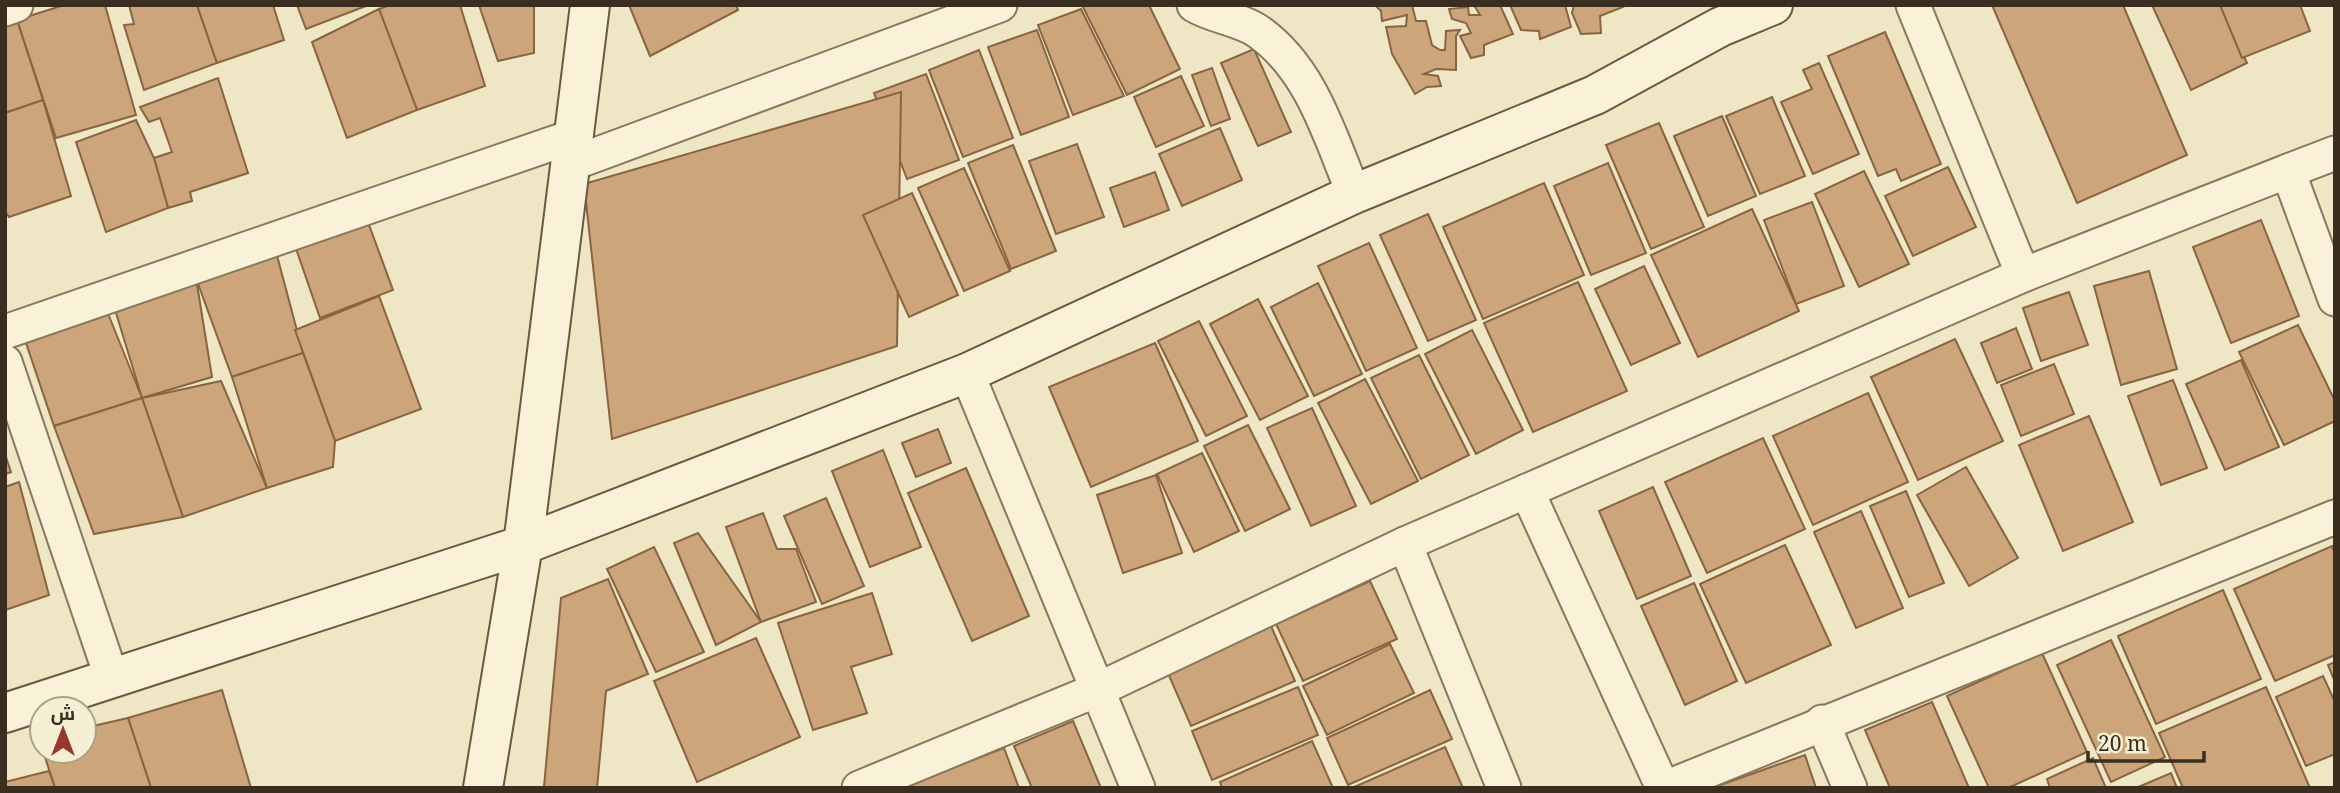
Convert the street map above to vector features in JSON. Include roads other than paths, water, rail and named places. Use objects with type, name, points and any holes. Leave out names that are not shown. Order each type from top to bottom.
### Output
[{"type":"street","points":[[5,9],[16,5]]},
{"type":"street","points":[[483,788],[523,545],[590,5]]},
{"type":"street","points":[[5,332],[572,150],[1000,5]]},
{"type":"street","points":[[1194,5],[1210,15],[1258,31],[1284,55],[1307,84],[1354,194]]},
{"type":"street","points":[[5,713],[523,545],[967,373],[1354,194],[1595,95],[1720,27],[1773,5]]},
{"type":"street","points":[[1913,5],[2022,275]]},
{"type":"street","points":[[859,788],[1097,690],[1405,544],[2022,275],[2335,153]]},
{"type":"street","points":[[2288,170],[2335,299]]},
{"type":"street","points":[[5,362],[112,680]]},
{"type":"street","points":[[967,373],[1138,788]]},
{"type":"street","points":[[1527,491],[1664,788],[2335,517]]},
{"type":"street","points":[[1405,544],[1504,788]]},
{"type":"street","points":[[1822,722],[1850,788]]}]
